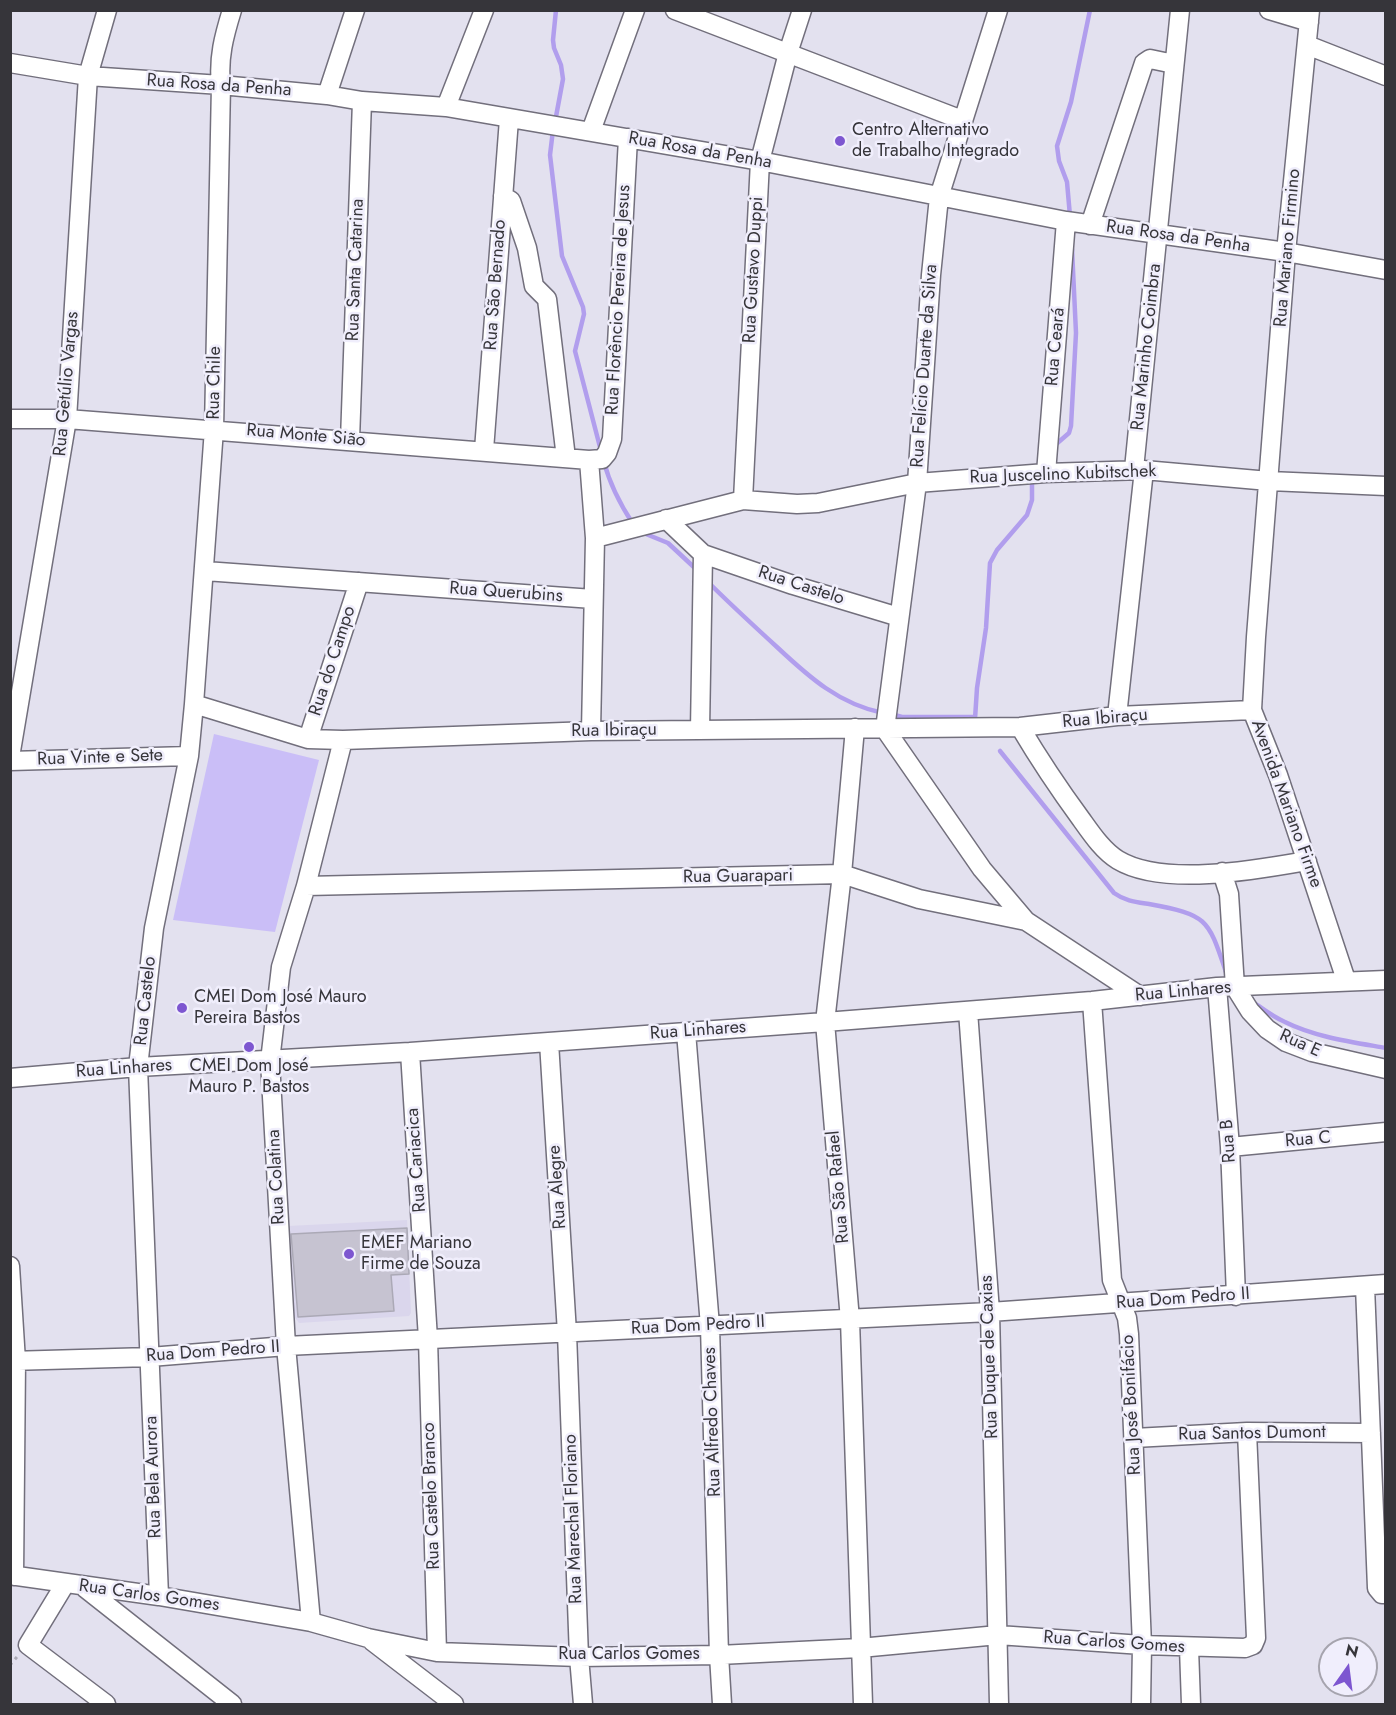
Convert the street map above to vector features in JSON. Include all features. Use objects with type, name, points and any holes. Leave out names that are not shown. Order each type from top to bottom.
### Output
[{"type":"street","name":"Rua Getúlio Vargas","points":[[10,759],[67,419],[88,76],[107,10]]},
{"type":"street","name":"Rua Chile","points":[[189,756],[205,571],[214,429],[221,46],[232,10]]},
{"type":"street","points":[[327,95],[355,10]]},
{"type":"street","points":[[446,107],[484,10]]},
{"type":"street","points":[[591,131],[635,10]]},
{"type":"street","points":[[675,10],[962,120]]},
{"type":"street","name":"Rua Gustavo Duppi","points":[[743,500],[760,161],[788,53],[802,10]]},
{"type":"street","name":"Rua Felício Duarte da Silva","points":[[885,729],[916,483],[939,197],[998,10]]},
{"type":"street","name":"Rua Marinho Coimbra","points":[[1117,716],[1180,10]]},
{"type":"street","points":[[1269,10],[1310,15]]},
{"type":"street","name":"Rua Mariano Firmino","points":[[1269,481],[1286,252],[1310,15]]},
{"type":"street","points":[[1307,45],[1386,76]]},
{"type":"street","points":[[1090,225],[1144,63],[1150,59],[1174,64]]},
{"type":"street","name":"Rua Rosa da Penha","points":[[10,63],[88,76],[221,85],[327,95],[362,101],[446,107],[760,161],[1090,225],[1286,252],[1386,270]]},
{"type":"street","name":"Rua Santa Catarina","points":[[350,440],[362,101]]},
{"type":"street","name":"Rua São Bernado","points":[[484,450],[509,119]]},
{"type":"street","name":"Rua Florêncio Pereira de Jesus","points":[[596,459],[607,453],[612,439],[628,138]]},
{"type":"street","points":[[502,196],[511,201],[527,248],[534,286],[547,299],[566,458]]},
{"type":"street","name":"Rua Ceará","points":[[1046,472],[1066,220]]},
{"type":"street","name":"Rua Monte Sião","points":[[10,419],[67,419],[214,429],[596,459]]},
{"type":"street","points":[[591,730],[596,459]]},
{"type":"street","name":"Rua Juscelino Kubitschek","points":[[743,500],[797,504],[818,503],[916,483],[1046,472],[1139,469],[1269,481],[1386,486]]},
{"type":"street","name":"Avenida Mariano Firme","points":[[1269,481],[1252,710],[1278,775],[1346,980]]},
{"type":"street","points":[[595,538],[743,500]]},
{"type":"street","points":[[666,519],[703,554],[700,730]]},
{"type":"street","name":"Rua Castelo","points":[[703,554],[899,617]]},
{"type":"street","name":"Rua Querubins","points":[[205,571],[593,599]]},
{"type":"street","name":"Rua do Campo","points":[[308,739],[358,582]]},
{"type":"street","points":[[194,704],[308,739],[343,740]]},
{"type":"street","name":"Rua Ibiraçu","points":[[343,740],[591,730],[1020,727],[1117,716],[1252,710]]},
{"type":"street","points":[[1020,727],[1054,783],[1095,838],[1115,859],[1133,868],[1150,872],[1192,874],[1257,869],[1307,861]]},
{"type":"street","name":"Rua São Rafael","points":[[855,728],[842,874],[825,1022],[850,1320],[863,1704]]},
{"type":"street","points":[[885,729],[982,870],[1026,921]]},
{"type":"street","name":"Rua Colatina","points":[[311,1622],[286,1346],[270,1061],[281,967],[306,886],[343,740]]},
{"type":"street","name":"Rua Vinte e Sete","points":[[10,759],[189,756]]},
{"type":"street","name":"Rua Castelo","points":[[150,1357],[138,1067],[154,928],[163,874],[189,756]]},
{"type":"street","name":"Rua B","points":[[1222,872],[1229,894],[1226,987],[1236,1296]]},
{"type":"street","name":"Rua Guarapari","points":[[306,886],[842,874],[919,898],[1026,921],[1140,996]]},
{"type":"street","name":"Rua Linhares","points":[[10,1078],[138,1067],[410,1052],[825,1022],[1092,1001],[1226,987],[1386,980]]},
{"type":"street","name":"Rua E","points":[[1226,987],[1268,1029],[1286,1042],[1312,1052],[1386,1069]]},
{"type":"street","name":"Rua José Bonifácio","points":[[1092,1001],[1112,1280],[1127,1318],[1129,1334],[1142,1645],[1141,1704]]},
{"type":"street","name":"Rua Duque de Caxias","points":[[968,1011],[990,1312],[999,1704]]},
{"type":"street","name":"Rua Alfredo Chaves","points":[[686,1032],[710,1326],[722,1704]]},
{"type":"street","name":"Rua Alegre","points":[[549,1042],[567,1333]]},
{"type":"street","name":"Rua Cariacica","points":[[410,1052],[428,1339]]},
{"type":"street","name":"Rua C","points":[[1230,1147],[1386,1132]]},
{"type":"street","points":[[10,1266],[14,1361],[12,1576]]},
{"type":"street","name":"Rua Dom Pedro II","points":[[14,1361],[150,1357],[286,1346],[850,1320],[1236,1296],[1386,1284]]},
{"type":"street","points":[[1365,1286],[1377,1588],[1384,1594]]},
{"type":"street","name":"Rua Marechal Floriano","points":[[567,1333],[579,1657],[583,1704]]},
{"type":"street","name":"Rua Castelo Branco","points":[[428,1339],[437,1652]]},
{"type":"street","name":"Rua Bela Aurora","points":[[150,1357],[159,1596]]},
{"type":"street","name":"Rua Santos Dumont","points":[[1134,1438],[1248,1432],[1371,1433]]},
{"type":"street","name":"Rua Carlos Gomes","points":[[12,1576],[159,1596],[311,1622],[368,1638],[437,1652],[579,1657],[719,1655],[860,1648],[998,1635],[1142,1645],[1245,1648],[1253,1646],[1256,1638],[1248,1432]]},
{"type":"street","points":[[65,1584],[28,1644],[106,1704]]},
{"type":"street","points":[[83,1587],[232,1704]]},
{"type":"street","points":[[368,1638],[454,1704]]},
{"type":"street","points":[[1189,1647],[1191,1704]]},
{"type":"shaded area","points":[[214,734],[319,760],[275,932],[173,920]]},
{"type":"shaded area","name":"EMEF Mariano Firme de Souza","points":[[407,1220],[411,1313],[409,1316],[299,1323],[294,1316],[288,1226]]},
{"type":"building","name":"EMEF Mariano Firme de Souza","points":[[407,1228],[409,1274],[391,1275],[394,1311],[298,1317],[291,1234]]},
{"type":"waterway","points":[[555,122],[563,79],[553,40],[556,10]]},
{"type":"waterway","points":[[1070,216],[1067,182],[1059,161],[1057,146],[1071,102],[1090,10]]},
{"type":"waterway","points":[[553,130],[550,155],[562,256],[584,314],[575,351],[601,451]]},
{"type":"waterway","points":[[1054,446],[1069,433],[1071,426],[1076,333],[1072,249]]},
{"type":"waterway","points":[[604,462],[616,494],[633,524]]},
{"type":"waterway","points":[[975,719],[986,628],[990,563],[997,550],[1027,515],[1032,500],[1032,478]]},
{"type":"waterway","points":[[641,532],[668,543],[697,570]]},
{"type":"waterway","points":[[707,581],[813,679],[852,703],[883,713]]},
{"type":"waterway","points":[[891,714],[902,717],[975,717]]},
{"type":"waterway","points":[[1000,751],[1114,893],[1131,901],[1169,908],[1195,917],[1210,931],[1227,975]]},
{"type":"waterway","points":[[1253,1002],[1276,1018],[1309,1032],[1386,1048]]},
{"type":"place","name":"Centro Alternativo de Trabalho Integrado","points":[[840,141]]},
{"type":"place","name":"CMEI Dom José Mauro Pereira Bastos","points":[[182,1008]]},
{"type":"place","name":"CMEI Dom José Mauro P. Bastos","points":[[249,1047]]},
{"type":"place","name":"EMEF Mariano Firme de Souza","points":[[349,1254]]}]
